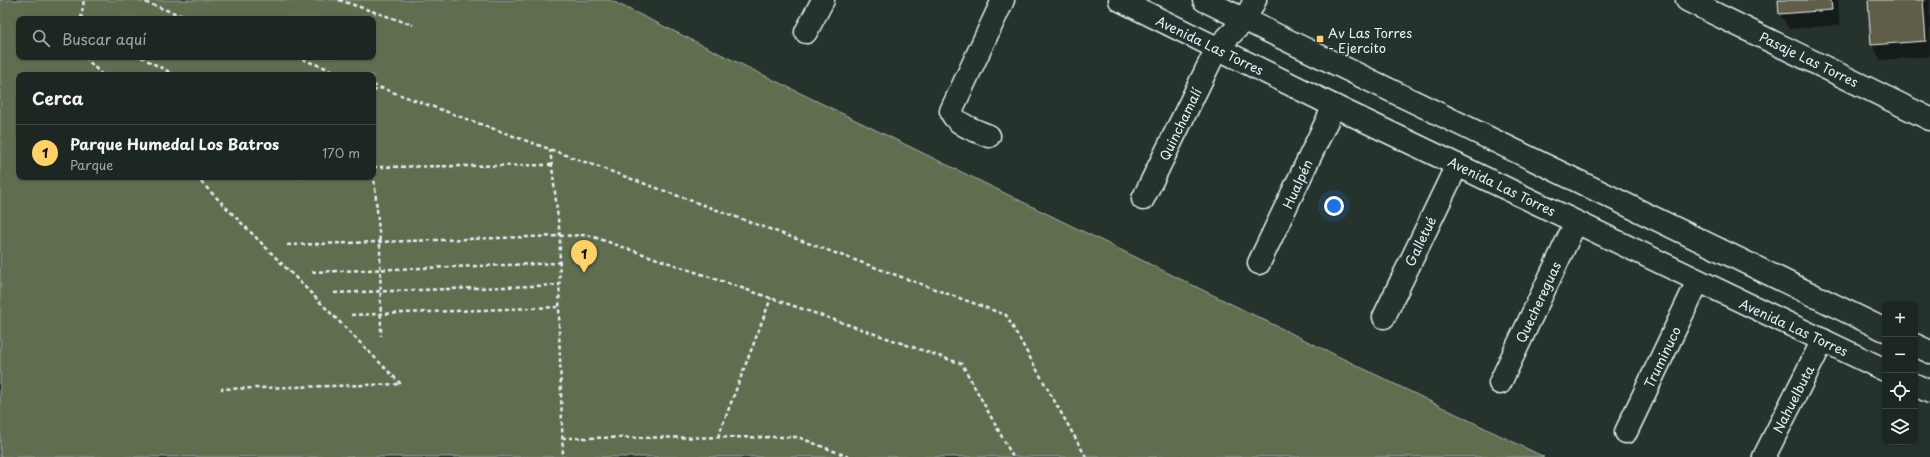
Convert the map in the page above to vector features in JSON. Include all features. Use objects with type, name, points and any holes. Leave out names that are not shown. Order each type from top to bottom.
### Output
[{"type":"street","points":[[806,32],[823,0]]},
{"type":"street","points":[[989,136],[957,120],[952,115],[951,111],[1003,0]]},
{"type":"street","name":"Avenida Las Torres","points":[[1120,0],[1334,106],[1882,369]]},
{"type":"street","points":[[1204,0],[1882,329]]},
{"type":"street","name":"Quinchamalí","points":[[1143,199],[1217,48],[1245,20],[1255,0]]},
{"type":"street","name":"Pasaje Las Torres","points":[[1687,0],[1930,119]]},
{"type":"street","name":"Hualpén","points":[[1259,263],[1334,106]]},
{"type":"street","name":"Galletué","points":[[1384,317],[1457,165]]},
{"type":"street","name":"Quechereguas","points":[[1500,383],[1576,222]]},
{"type":"street","name":"Truminuco","points":[[1626,432],[1698,281]]},
{"type":"street","name":"Nahuelbuta","points":[[1764,457],[1823,340]]},
{"type":"street","points":[[1918,346],[1930,352]]},
{"type":"street","points":[[1918,386],[1930,392]]},
{"type":"path","points":[[81,16],[84,0]]},
{"type":"path","points":[[139,0],[184,16]]},
{"type":"path","points":[[339,0],[413,24]]},
{"type":"path","points":[[88,60],[99,72]]},
{"type":"path","points":[[147,60],[169,72]]},
{"type":"path","points":[[304,60],[337,72]]},
{"type":"path","points":[[376,86],[1006,315],[1086,457]]},
{"type":"path","points":[[376,90],[382,88]]},
{"type":"path","points":[[550,150],[560,236],[559,307],[562,457]]},
{"type":"path","points":[[376,167],[552,165]]},
{"type":"path","points":[[199,180],[401,384],[221,389]]},
{"type":"path","points":[[374,180],[380,242],[381,336]]},
{"type":"path","points":[[287,246],[588,235],[962,364],[1013,457]]},
{"type":"path","points":[[312,272],[560,263]]},
{"type":"path","points":[[334,293],[560,285]]},
{"type":"path","points":[[718,437],[771,298]]},
{"type":"path","points":[[351,315],[559,307]]},
{"type":"path","points":[[562,438],[798,437],[849,457]]},
{"type":"green space","points":[[0,0],[610,0],[1544,457],[0,457]]},
{"type":"building","points":[[1778,0],[1831,0],[1832,10],[1779,14]]},
{"type":"building","points":[[1868,0],[1923,0],[1926,41],[1871,45]]},
{"type":"place","name":"Av Las Torres - Ejercito","points":[[1320,39]]},
{"type":"place","name":"Parque Humedal Los Batros","points":[[584,273]]}]
